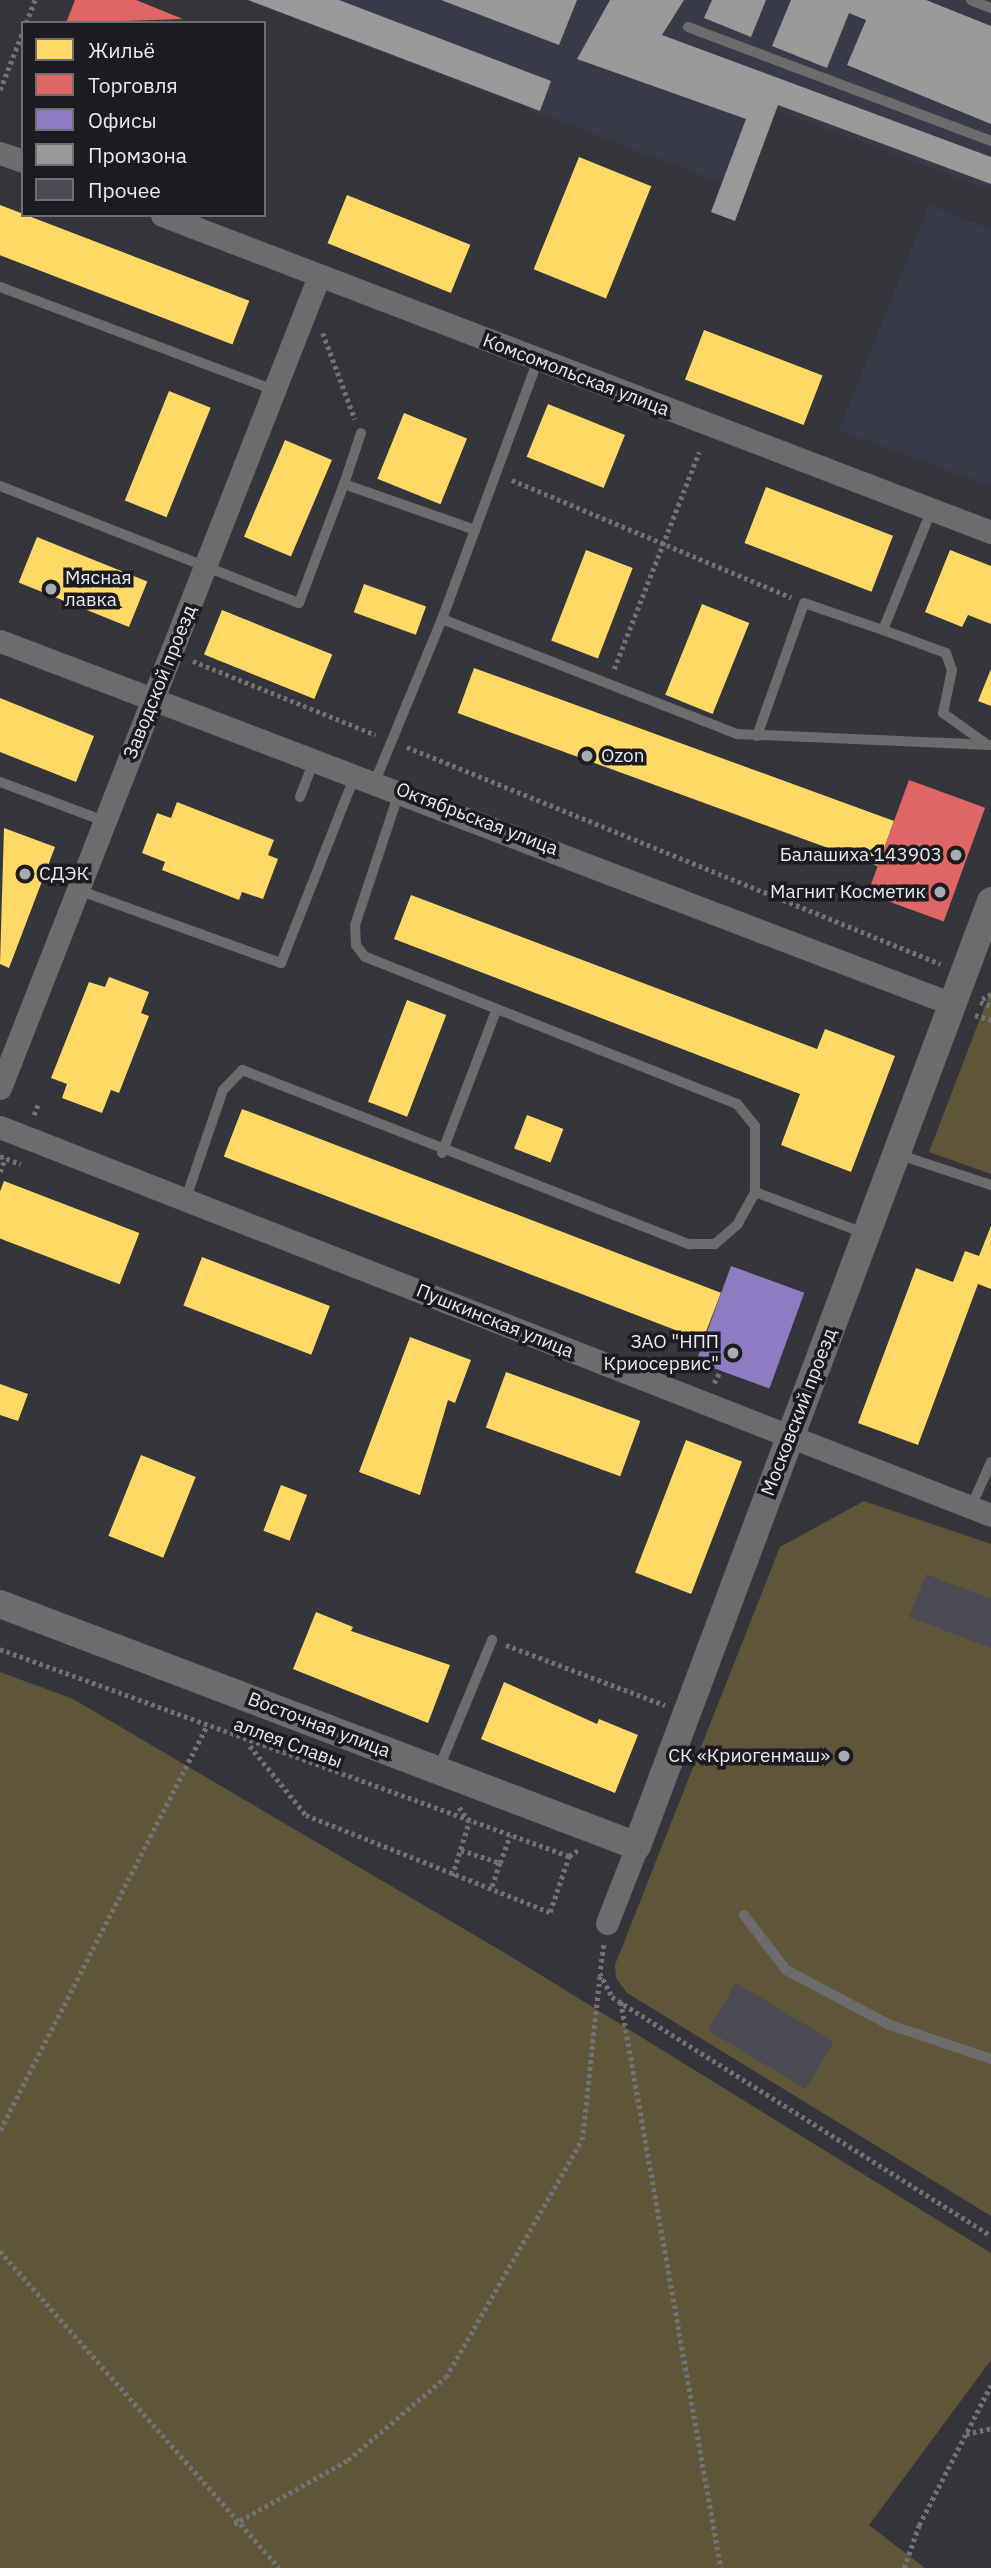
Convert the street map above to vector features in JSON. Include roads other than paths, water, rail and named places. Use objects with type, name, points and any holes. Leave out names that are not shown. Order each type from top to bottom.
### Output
[{"type":"street","points":[[0,153],[21,160]]},
{"type":"street","name":"Комсомольская улица","points":[[167,217],[991,532]]},
{"type":"street","name":"Заводской проезд","points":[[0,1088],[319,276]]},
{"type":"street","name":"Октябрьская улица","points":[[0,641],[401,789],[968,1007]]},
{"type":"street","name":"Московский проезд","points":[[607,1923],[896,1154],[968,1007],[991,901]]},
{"type":"street","name":"Пушкинская улица","points":[[0,1127],[981,1511]]},
{"type":"street","name":"Восточная улица","points":[[0,1604],[637,1846]]},
{"type":"lane","points":[[971,0],[991,8]]},
{"type":"lane","points":[[688,27],[991,141]]},
{"type":"lane","points":[[0,287],[274,390]]},
{"type":"lane","points":[[77,890],[281,963],[366,776],[393,741],[442,620],[538,360]]},
{"type":"lane","points":[[0,486],[299,603],[361,433]]},
{"type":"lane","points":[[344,484],[475,530]]},
{"type":"lane","points":[[883,629],[932,509]]},
{"type":"lane","points":[[757,736],[804,603],[946,653],[953,670],[943,713],[990,745]]},
{"type":"lane","points":[[442,620],[608,684],[757,736],[990,745]]},
{"type":"lane","points":[[300,797],[315,757]]},
{"type":"lane","points":[[0,782],[104,821]]},
{"type":"lane","points":[[186,1198],[223,1090],[242,1070],[442,1153],[689,1244],[715,1244],[737,1225],[755,1192],[755,1126],[737,1104],[380,967],[356,946],[360,901],[401,789]]},
{"type":"lane","points":[[442,1153],[496,1011]]},
{"type":"lane","points":[[896,1154],[991,1185]]},
{"type":"lane","points":[[755,1192],[866,1233]]},
{"type":"lane","points":[[981,1511],[991,1462]]},
{"type":"lane","points":[[438,1770],[492,1640]]},
{"type":"lane","points":[[744,1915],[786,1970],[890,2025],[991,2059]]},
{"type":"place","name":"Мясная лавка","points":[[51,589]]},
{"type":"place","name":"Ozon","points":[[587,756]]},
{"type":"place","name":"Балашиха 143903","points":[[956,855]]},
{"type":"place","name":"СДЭК","points":[[25,874]]},
{"type":"place","name":"Магнит Косметик","points":[[940,892]]},
{"type":"place","name":"ЗАО \"НПП Криосервис\"","points":[[733,1353]]},
{"type":"place","name":"СК «Криогенмаш»","points":[[844,1756]]}]
